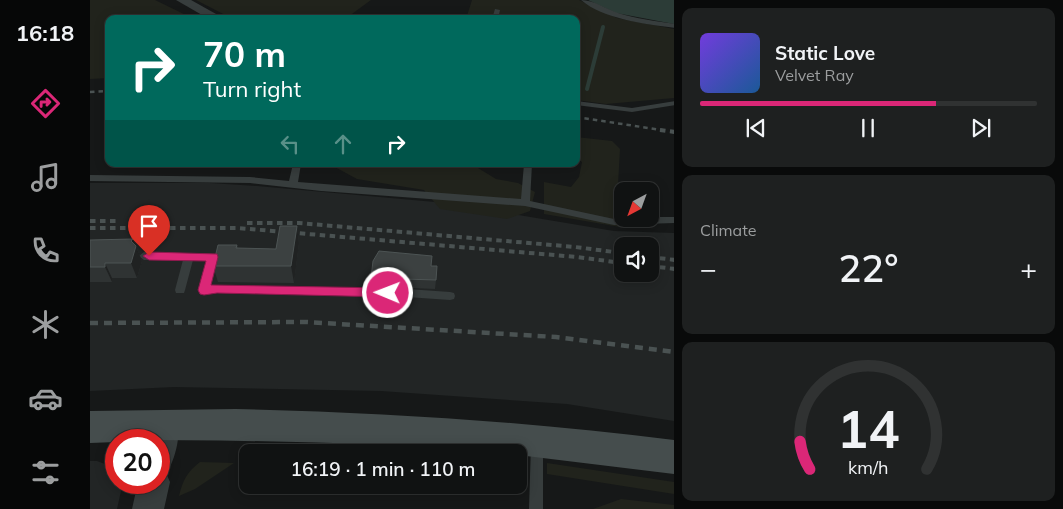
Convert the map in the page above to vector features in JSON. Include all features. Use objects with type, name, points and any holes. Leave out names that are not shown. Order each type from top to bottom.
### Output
[{"type":"main road","points":[[90,427],[165,424],[456,433],[537,440],[674,457]]},
{"type":"street","points":[[182,0],[211,15]]},
{"type":"street","points":[[164,429],[165,424]]},
{"type":"street","points":[[148,509],[151,494]]},
{"type":"lane","points":[[584,0],[626,18],[674,26]]},
{"type":"lane","points":[[496,15],[497,10]]},
{"type":"lane","points":[[580,104],[632,110],[674,103]]},
{"type":"lane","points":[[293,185],[296,167]]},
{"type":"lane","points":[[525,204],[528,167]]},
{"type":"lane","points":[[90,178],[211,179],[525,204],[614,222],[674,220]]},
{"type":"lane","points":[[144,256],[212,257],[204,290],[217,288],[407,293],[450,296]]},
{"type":"lane","points":[[180,290],[190,257]]},
{"type":"lane","points":[[536,509],[537,440]]},
{"type":"shaded area","points":[[90,0],[155,0],[186,15],[105,15],[105,78],[90,79]]},
{"type":"shaded area","points":[[196,0],[371,0],[350,15],[225,15]]},
{"type":"shaded area","points":[[472,0],[579,0],[617,18],[674,29],[674,98],[606,104],[580,101],[580,15],[467,15]]},
{"type":"shaded area","points":[[588,0],[674,0],[674,24],[616,13]]},
{"type":"shaded area","points":[[580,137],[612,141],[620,149],[618,182],[614,182],[614,226],[544,214],[544,182],[571,187],[579,177],[582,162],[580,160]]},
{"type":"shaded area","points":[[335,167],[478,167],[496,179],[518,183],[535,192],[530,211],[507,219],[440,209],[424,190],[357,179]]},
{"type":"shaded area","points":[[90,183],[210,183],[257,186],[446,203],[614,231],[674,233],[674,421],[567,404],[381,391],[174,387],[90,391]]},
{"type":"shaded area","points":[[90,461],[97,461],[105,464],[105,494],[120,494],[117,509],[90,509]]},
{"type":"shaded area","points":[[200,462],[234,463],[195,489],[179,496],[186,477]]},
{"type":"shaded area","points":[[547,463],[674,482],[674,494],[547,474]]},
{"type":"shaded area","points":[[621,499],[674,505],[674,509],[593,509]]},
{"type":"building","points":[[280,226],[297,226],[291,266],[213,266],[218,245],[237,245],[236,248],[276,249]]},
{"type":"building","points":[[133,239],[131,241],[136,246],[131,263],[105,263],[105,267],[90,267],[90,240]]},
{"type":"building","points":[[379,251],[432,256],[431,266],[437,266],[436,280],[371,278],[373,261]]},
{"type":"waterway","points":[[587,89],[603,27]]},
{"type":"railway","points":[[90,92],[105,91]]},
{"type":"railway","points":[[580,118],[668,131]]},
{"type":"railway","points":[[660,130],[674,132]]},
{"type":"railway","points":[[90,221],[117,221]]},
{"type":"railway","points":[[247,223],[299,223],[614,252]]},
{"type":"railway","points":[[90,228],[238,228],[577,257],[614,262]]},
{"type":"railway","points":[[659,258],[674,260]]},
{"type":"railway","points":[[659,267],[674,269]]},
{"type":"railway","points":[[90,323],[306,322],[556,337],[674,352]]},
{"type":"route","points":[[149,256],[212,257],[204,290],[217,288],[388,293]]}]
